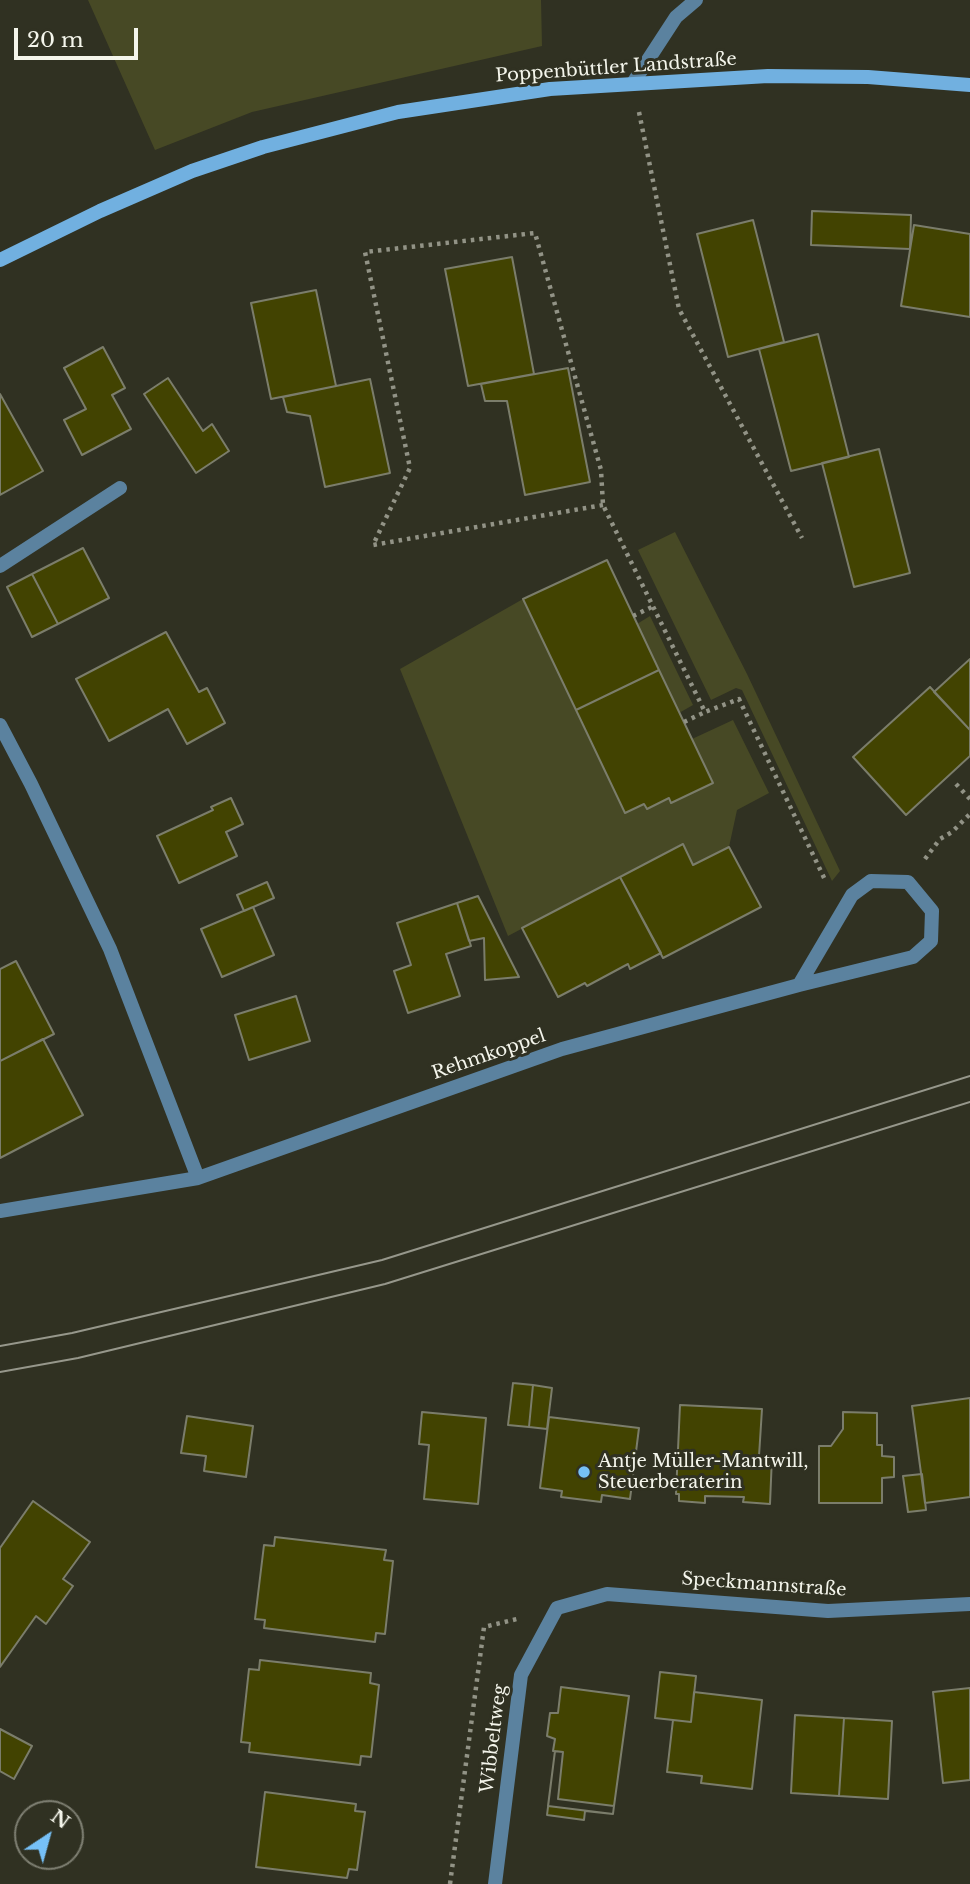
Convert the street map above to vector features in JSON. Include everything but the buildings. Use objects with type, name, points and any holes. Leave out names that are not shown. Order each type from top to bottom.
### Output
[{"type":"main road","name":"Poppenbüttler Landstraße","points":[[0,260],[100,211],[192,171],[327,128],[398,111],[550,89],[768,76],[843,76],[970,85]]},
{"type":"street","points":[[633,83],[676,17],[696,0]]},
{"type":"street","points":[[0,566],[120,488]]},
{"type":"street","points":[[0,725],[110,949],[198,1178]]},
{"type":"street","points":[[799,985],[852,895],[872,881],[908,882]]},
{"type":"street","name":"Rehmkoppel","points":[[0,1210],[198,1178],[562,1049],[913,957],[931,941],[932,911],[908,882]]},
{"type":"street","name":"Speckmannstraße","points":[[558,1608],[607,1594],[828,1611],[970,1604]]},
{"type":"street","name":"Wibbeltweg","points":[[495,1884],[522,1675],[558,1608]]},
{"type":"path","points":[[633,83],[679,309],[803,538]]},
{"type":"path","points":[[603,505],[373,545],[410,468],[365,253],[535,233],[601,470],[603,505],[705,712]]},
{"type":"path","points":[[633,616],[654,606]]},
{"type":"path","points":[[684,722],[739,699],[841,913]]},
{"type":"path","points":[[956,784],[970,799]]},
{"type":"path","points":[[908,882],[940,839],[970,814]]},
{"type":"path","points":[[450,1884],[484,1628],[558,1608]]},
{"type":"green space","points":[[88,0],[541,0],[542,46],[252,112],[155,150]]},
{"type":"green space","points":[[675,532],[747,674],[840,871],[832,881],[742,690],[736,688],[711,700],[638,550]]},
{"type":"green space","points":[[523,599],[646,809],[669,798],[672,803],[713,783],[692,739],[733,720],[769,793],[737,810],[729,847],[693,865],[682,844],[508,936],[400,669]]},
{"type":"green space","points":[[650,616],[693,705],[679,713],[637,624]]},
{"type":"tram line","points":[[0,1346],[72,1333],[382,1260],[970,1076]]},
{"type":"tram line","points":[[0,1372],[78,1358],[385,1284],[970,1102]]},
{"type":"place","name":"Antje Müller-Mantwill, Steuerberaterin","points":[[584,1472]]}]
